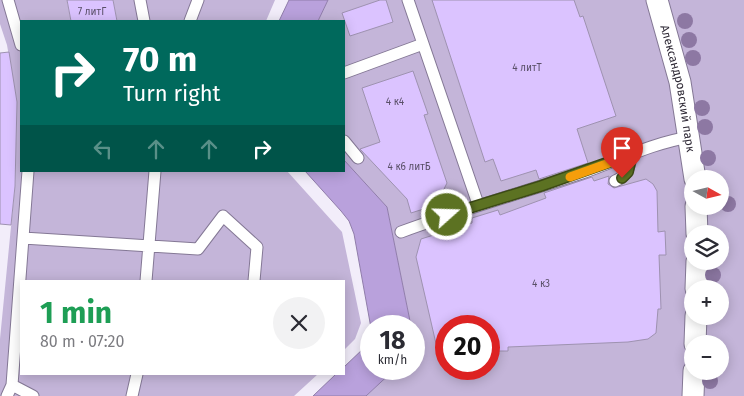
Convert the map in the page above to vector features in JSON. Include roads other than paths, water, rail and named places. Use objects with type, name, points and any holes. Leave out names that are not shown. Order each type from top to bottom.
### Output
[{"type":"street","name":"Александровский парк","points":[[657,0],[680,82],[694,170]]},
{"type":"street","points":[[693,396],[694,380]]},
{"type":"lane","points":[[8,0],[20,42]]},
{"type":"lane","points":[[140,0],[144,20]]},
{"type":"lane","points":[[190,20],[198,0]]},
{"type":"lane","points":[[408,0],[478,204]]},
{"type":"lane","points":[[345,73],[423,44]]},
{"type":"lane","points":[[401,232],[478,204],[541,186],[690,136]]},
{"type":"lane","points":[[345,142],[358,158]]},
{"type":"lane","points":[[614,181],[622,178],[628,172],[632,154]]},
{"type":"lane","points":[[21,280],[28,172]]},
{"type":"lane","points":[[146,280],[155,172]]},
{"type":"lane","points":[[23,238],[198,249],[223,216],[257,247],[254,280]]},
{"type":"lane","points":[[20,299],[9,391],[34,396]]},
{"type":"lane","points":[[132,396],[137,375]]}]
